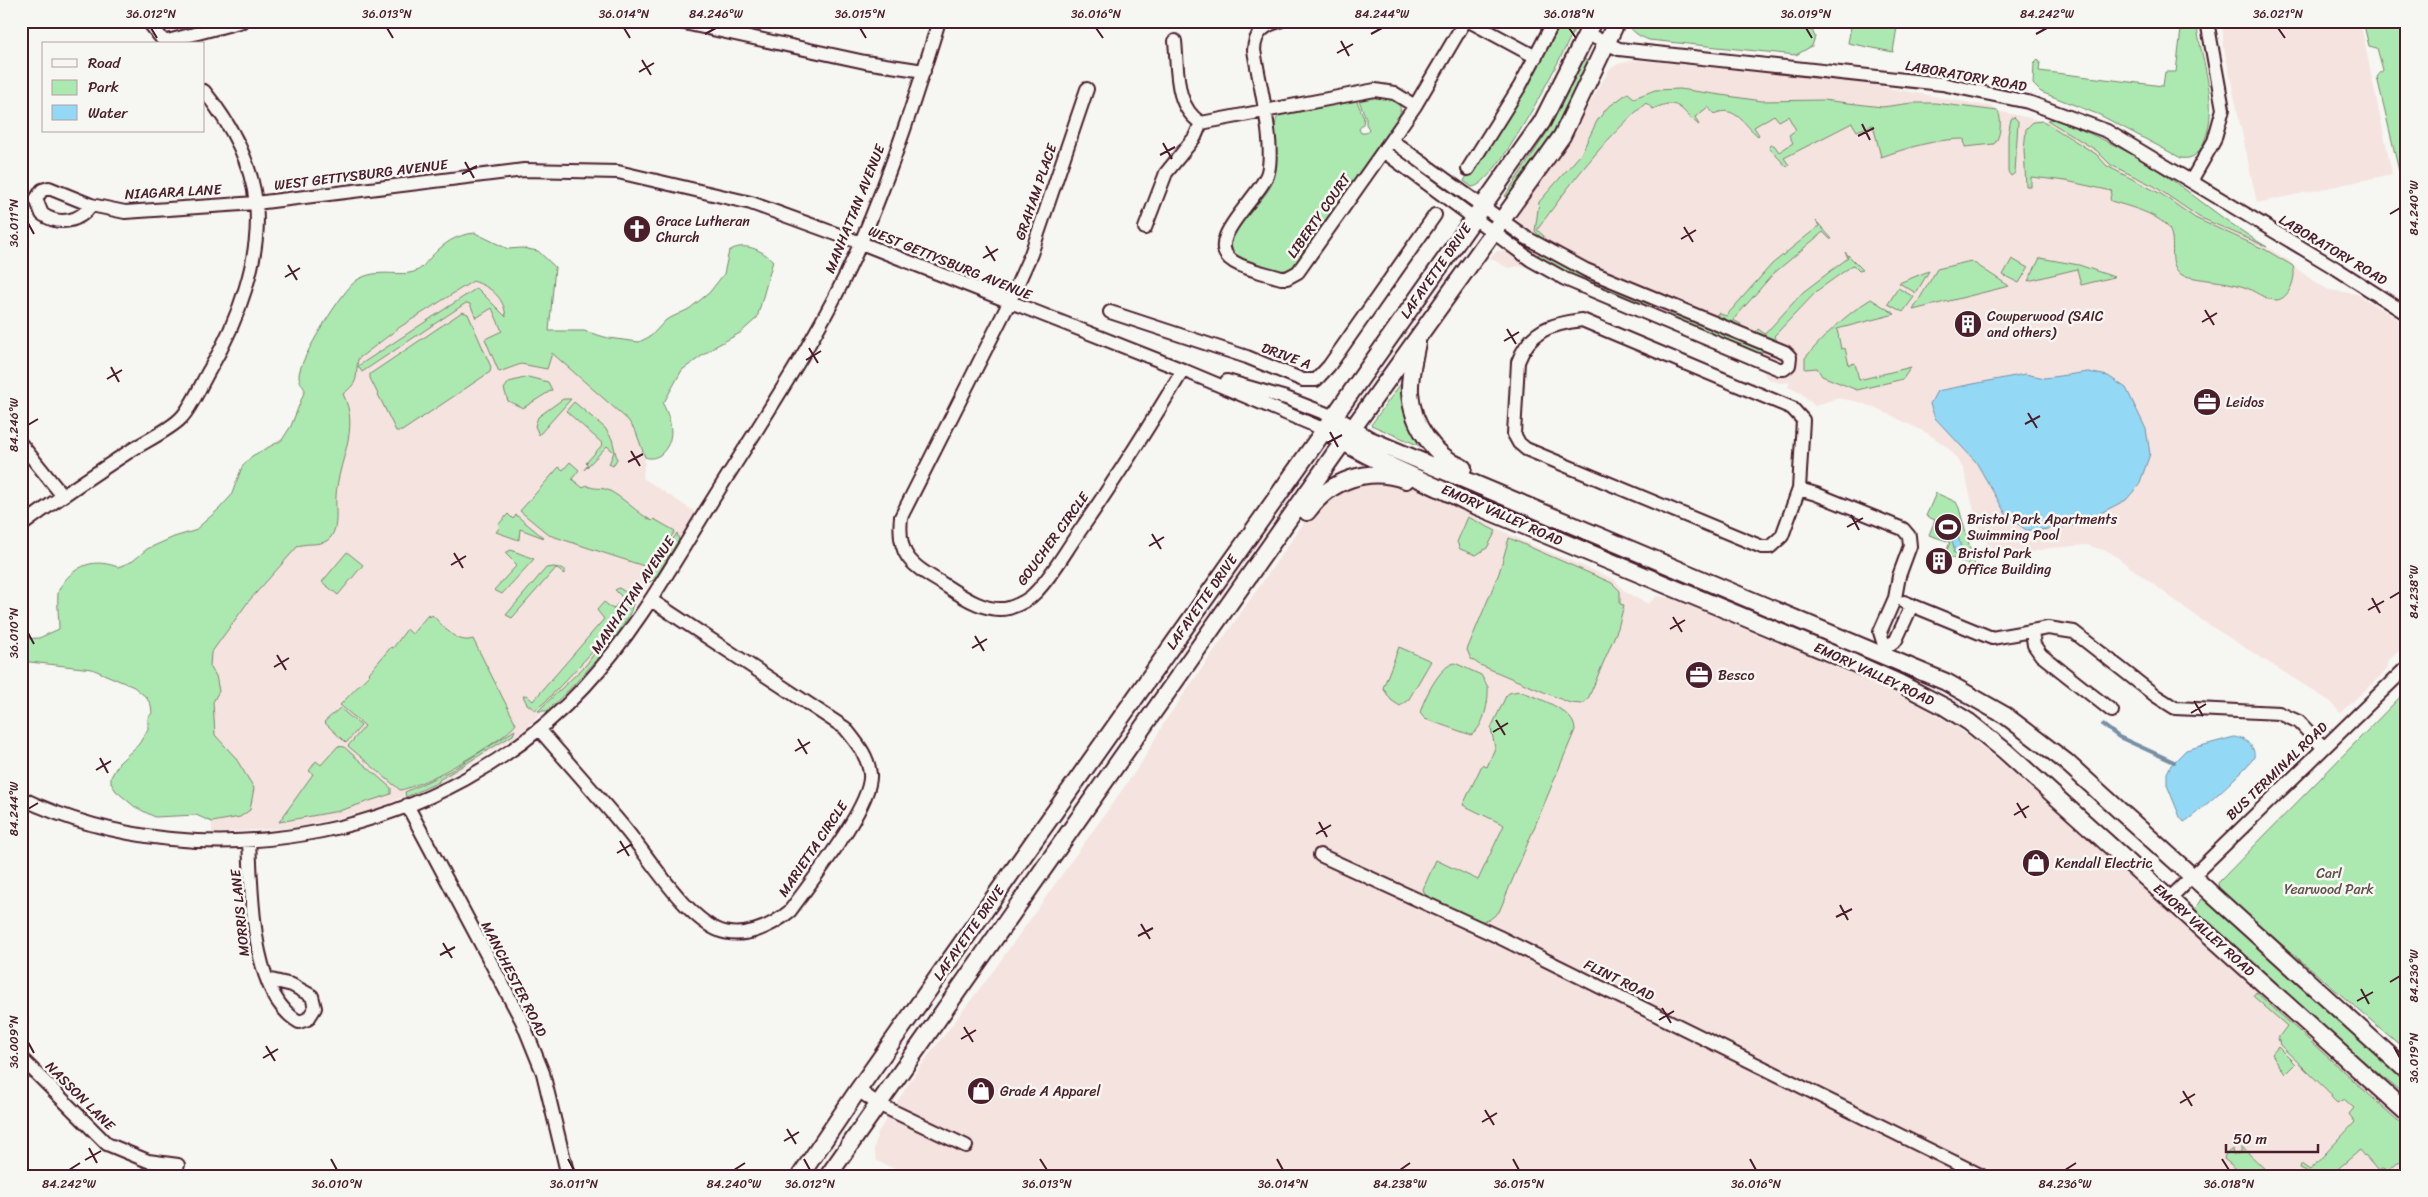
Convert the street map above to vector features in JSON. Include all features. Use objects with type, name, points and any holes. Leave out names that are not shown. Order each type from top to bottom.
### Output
[{"type":"main road","name":"LAFAYETTE DRIVE","points":[[828,1176],[1347,436],[1562,136],[1617,21]]},
{"type":"main road","name":"LAFAYETTE DRIVE","points":[[800,1176],[858,1090],[1542,122],[1590,28]]},
{"type":"main road","points":[[1418,336],[1411,375],[1410,393],[1417,423],[1425,436],[1445,459],[1528,495],[1555,516]]},
{"type":"main road","name":"EMORY VALLEY ROAD","points":[[1328,423],[1347,436],[1467,502],[1867,669],[1945,707],[1969,722],[2034,776],[2407,1113]]},
{"type":"main road","name":"EMORY VALLEY ROAD","points":[[1347,436],[1368,438],[1946,682],[2006,716],[2065,761],[2407,1071]]},
{"type":"main road","points":[[1164,698],[1187,680],[1308,510],[1327,490],[1357,477],[1392,475],[1467,502]]},
{"type":"street","points":[[148,21],[164,42]]},
{"type":"street","points":[[169,42],[243,21]]},
{"type":"street","points":[[675,21],[865,62],[924,71]]},
{"type":"street","name":"MANHATTAN AVENUE","points":[[21,798],[80,821],[122,832],[206,842],[249,842],[330,830],[407,805],[467,777],[540,729],[584,688],[619,646],[651,600],[770,411],[838,289],[861,243],[924,71],[939,21]]},
{"type":"street","name":"LIBERTY COURT","points":[[1280,21],[1263,28],[1254,42],[1270,141],[1268,172],[1262,188],[1231,224],[1223,244],[1226,252],[1234,262],[1281,278],[1287,278],[1298,272],[1415,106],[1465,21]]},
{"type":"street","points":[[1469,21],[1536,57]]},
{"type":"street","points":[[1468,169],[1493,132],[1536,57],[1554,21]]},
{"type":"street","points":[[2191,181],[2214,141],[2222,109],[2206,21]]},
{"type":"street","name":"LABORATORY ROAD","points":[[1590,28],[1607,45],[1618,49],[1816,68],[1942,84],[2021,100],[2107,130],[2407,314]]},
{"type":"street","points":[[1175,41],[1182,101],[1190,114],[1201,123],[1375,90],[1394,93],[1415,106]]},
{"type":"street","name":"GRAHAM PLACE","points":[[1010,303],[1031,254],[1087,89]]},
{"type":"street","points":[[21,526],[62,495],[182,418],[226,342],[248,280],[256,233],[256,203],[248,169],[235,137],[217,107],[205,92]]},
{"type":"street","points":[[1145,228],[1166,173],[1195,137],[1201,123]]},
{"type":"street","points":[[1391,140],[1497,226],[1531,260],[1565,279],[1779,369],[1789,366],[1790,357],[1785,352],[1586,270],[1497,226]]},
{"type":"street","points":[[1383,151],[1478,212]]},
{"type":"street","name":"WEST GETTYSBURG AVENUE","points":[[256,203],[524,170],[618,172],[751,203],[861,243],[1183,370],[1286,398],[1328,423]]},
{"type":"street","name":"NIAGARA LANE","points":[[92,205],[125,212],[256,203]]},
{"type":"street","name":"DRIVE A","points":[[1110,312],[1246,357],[1303,380],[1316,380],[1329,366],[1435,216]]},
{"type":"street","name":"GOUCHER CIRCLE","points":[[1010,303],[901,517],[899,530],[906,558],[918,569],[973,601],[991,609],[1006,608],[1020,604],[1035,594],[1120,472],[1183,370]]},
{"type":"street","points":[[1582,320],[1792,408],[1804,420],[1798,489],[1782,536],[1770,547],[1762,547],[1526,449],[1519,443],[1514,434],[1518,362],[1521,354],[1539,331],[1560,323],[1582,320]]},
{"type":"street","points":[[21,444],[62,495]]},
{"type":"street","points":[[1798,489],[1816,494],[1907,532],[1910,546],[1899,576],[1895,598],[1880,632],[1884,648],[1896,640],[1912,605]]},
{"type":"street","points":[[1895,598],[1992,638],[2048,628],[2074,632],[2156,696],[2175,708],[2280,713],[2299,722],[2323,747]]},
{"type":"street","name":"MARIETTA CIRCLE","points":[[540,729],[625,828],[689,910],[703,921],[718,930],[744,933],[762,929],[778,921],[790,911],[855,818],[868,791],[870,774],[864,754],[844,728],[651,600]]},
{"type":"street","points":[[2032,632],[2034,645],[2041,655],[2112,711]]},
{"type":"street","name":"BUS TERMINAL ROAD","points":[[2169,899],[2323,747],[2407,668]]},
{"type":"street","name":"MANCHESTER ROAD","points":[[407,805],[522,1021],[543,1073],[568,1176]]},
{"type":"street","name":"MORRIS LANE","points":[[249,842],[254,916],[261,966],[267,979]]},
{"type":"street","name":"FLINT ROAD","points":[[1320,855],[1498,937],[1982,1176]]},
{"type":"street","name":"NASSON LANE","points":[[21,1058],[107,1144],[148,1161],[178,1165]]},
{"type":"street","points":[[858,1090],[878,1104],[966,1146]]},
{"type":"shaded area","points":[[2222,21],[2360,21],[2392,174],[2257,203],[2224,48]]},
{"type":"shaded area","points":[[1634,60],[1844,80],[1993,107],[1998,111],[2043,121],[2056,119],[2115,145],[2153,167],[2226,222],[2291,262],[2293,266],[2316,283],[2329,290],[2357,294],[2407,325],[2407,644],[2389,660],[2387,670],[2340,713],[2331,702],[2203,621],[2110,552],[2087,545],[2049,548],[2013,557],[1996,550],[1988,543],[1978,526],[1964,470],[1957,458],[1947,447],[1929,434],[1876,408],[1855,401],[1836,398],[1815,406],[1801,393],[1788,387],[1790,382],[1779,383],[1767,378],[1760,366],[1536,268],[1521,266],[1508,268],[1490,258],[1497,251],[1506,251],[1521,228],[1516,218],[1519,210],[1564,148],[1609,70],[1618,64]]},
{"type":"shaded area","points":[[555,267],[549,331],[647,437],[643,478],[696,513],[607,646],[569,690],[515,737],[444,780],[372,810],[297,827],[212,833],[208,554],[358,359],[400,327],[473,281]]},
{"type":"shaded area","points":[[1360,481],[1398,482],[1424,492],[1527,543],[1614,579],[1625,592],[1648,604],[1657,596],[1671,598],[1877,684],[1927,709],[1958,728],[2036,790],[2407,1127],[2407,1176],[910,1176],[877,1161],[874,1150],[877,1134],[916,1072],[994,970],[1142,762],[1165,721],[1308,517],[1325,499]]},
{"type":"green space","points":[[1560,21],[1578,21],[1546,85],[1513,141],[1497,165],[1483,181],[1472,187],[1464,181]]},
{"type":"green space","points":[[1627,21],[1785,21],[1793,26],[1812,30],[1815,37],[1812,46],[1796,55],[1649,40],[1636,33]]},
{"type":"green space","points":[[1852,21],[1898,21],[1893,52],[1848,43]]},
{"type":"green space","points":[[2182,21],[2196,21],[2210,97],[2208,127],[2204,142],[2198,152],[2192,157],[2181,158],[2100,115],[2041,92],[2033,84],[2034,64],[2038,60],[2040,62],[2039,71],[2163,86],[2165,72],[2176,72]]},
{"type":"green space","points":[[2363,21],[2407,21],[2407,169],[2399,171],[2377,77],[2383,70],[2377,48],[2369,46]]},
{"type":"green space","points":[[1581,58],[1590,62],[1554,130],[1507,198],[1505,196],[1546,134]]},
{"type":"green space","points":[[1680,89],[1762,101],[1823,100],[1882,107],[1912,103],[1935,103],[1998,111],[2000,128],[1994,144],[1965,147],[1964,139],[1932,142],[1881,157],[1873,125],[1857,131],[1852,123],[1784,158],[1789,165],[1787,167],[1769,148],[1770,145],[1774,145],[1779,152],[1793,143],[1789,135],[1796,130],[1788,116],[1779,121],[1774,115],[1754,127],[1758,136],[1739,117],[1728,112],[1714,114],[1708,107],[1695,117],[1699,125],[1679,107],[1669,104],[1653,109],[1646,103],[1601,147],[1562,196],[1537,230],[1544,236],[1543,240],[1535,231],[1539,202],[1581,154],[1597,121],[1607,108],[1628,93],[1634,98],[1655,90]]},
{"type":"green space","points":[[1375,96],[1393,99],[1399,105],[1400,114],[1294,265],[1289,269],[1274,270],[1257,265],[1235,254],[1231,246],[1237,229],[1273,182],[1276,165],[1275,128],[1279,115],[1356,99],[1364,118],[1363,124],[1359,129],[1361,133],[1366,133],[1369,129],[1358,98]]},
{"type":"green space","points":[[2014,117],[2018,121],[2015,173],[2011,176],[2008,172],[2008,135],[2011,119]]},
{"type":"green space","points":[[2056,119],[2117,146],[2141,159],[2237,228],[2267,247],[2199,217],[2154,186],[2111,165],[2096,150],[2047,120]]},
{"type":"green space","points":[[2043,121],[2096,154],[2107,166],[2161,194],[2195,218],[2266,250],[2293,266],[2293,282],[2288,292],[2281,299],[2272,300],[2248,288],[2182,275],[2174,264],[2172,237],[2166,225],[2154,216],[2111,201],[2112,191],[2066,181],[2031,177],[2031,186],[2026,186],[2024,150],[2026,129],[2033,122]]},
{"type":"green space","points":[[1816,221],[1832,239],[1823,232],[1773,274],[1733,320],[1741,324],[1740,328],[1715,317],[1718,313],[1726,316],[1772,264],[1819,226]]},
{"type":"green space","points":[[475,233],[508,249],[522,248],[538,251],[555,267],[549,331],[584,331],[608,338],[639,342],[651,336],[666,320],[689,309],[709,293],[724,274],[729,251],[741,247],[752,248],[764,253],[773,261],[757,318],[740,333],[716,346],[682,370],[663,404],[669,418],[671,431],[668,444],[660,455],[654,457],[645,457],[636,432],[628,420],[552,353],[547,369],[521,364],[499,372],[485,339],[502,331],[492,308],[476,318],[470,304],[466,303],[362,372],[358,366],[477,288],[506,317],[503,304],[496,294],[485,286],[473,281],[400,327],[358,359],[354,382],[343,394],[350,420],[349,433],[336,496],[335,528],[331,537],[324,542],[298,546],[248,602],[211,653],[210,666],[216,676],[219,691],[213,702],[215,735],[235,757],[254,788],[250,810],[240,817],[212,822],[196,815],[155,817],[135,807],[116,791],[111,783],[111,777],[119,763],[139,744],[148,729],[148,718],[152,713],[151,705],[146,697],[134,687],[92,669],[21,661],[21,639],[39,638],[59,629],[58,593],[66,579],[79,568],[97,563],[118,567],[133,561],[147,549],[174,537],[194,531],[219,509],[231,496],[242,467],[252,456],[282,440],[291,426],[305,390],[299,376],[306,356],[313,341],[342,296],[357,280],[373,274],[403,274],[416,271],[450,241]]},
{"type":"green space","points":[[1540,252],[1654,304],[1654,307],[1649,309],[1584,282],[1537,258]]},
{"type":"green space","points":[[1845,252],[1863,270],[1859,271],[1853,265],[1818,290],[1774,336],[1780,344],[1755,334],[1758,329],[1765,334],[1803,292],[1848,258]]},
{"type":"green space","points":[[2040,258],[2079,265],[2114,277],[2081,285],[2077,269],[2028,281]]},
{"type":"green space","points":[[2012,259],[2028,268],[2019,283],[2003,275]]},
{"type":"green space","points":[[1971,261],[2009,286],[1913,310],[1937,269]]},
{"type":"green space","points":[[1929,271],[1916,293],[1899,283]]},
{"type":"green space","points":[[1898,288],[1914,297],[1903,312],[1888,304]]},
{"type":"green space","points":[[1871,299],[1895,314],[1837,329],[1841,349],[1845,348],[1849,365],[1855,363],[1859,380],[1911,367],[1903,379],[1857,390],[1822,376],[1817,368],[1805,369],[1805,358],[1820,341],[1844,319]]},
{"type":"green space","points":[[1671,311],[1761,347],[1762,353],[1759,354],[1669,317]]},
{"type":"green space","points":[[462,312],[468,314],[491,367],[490,372],[402,431],[396,431],[370,378],[370,374]]},
{"type":"green space","points":[[528,377],[548,382],[552,390],[523,408],[508,401],[504,389],[509,382]]},
{"type":"green space","points":[[1402,382],[1421,445],[1420,446],[1371,425]]},
{"type":"green space","points":[[563,399],[571,399],[539,435],[535,426],[538,417]]},
{"type":"green space","points":[[574,402],[605,428],[612,439],[617,459],[613,466],[609,464],[614,452],[607,446],[584,470],[588,465],[586,463],[603,444],[566,411]]},
{"type":"green space","points":[[570,462],[579,470],[572,479],[583,488],[586,485],[608,490],[652,521],[654,519],[675,531],[650,568],[549,535],[520,511],[559,467],[563,470]]},
{"type":"green space","name":"Bristol Park Apartments Swimming Pool","points":[[1936,493],[1956,502],[1974,567],[1945,555],[1950,542],[1929,535],[1935,520],[1926,516]]},
{"type":"green space","points":[[508,514],[513,519],[516,515],[544,538],[520,529],[519,540],[496,532],[500,527],[498,525]]},
{"type":"green space","points":[[1468,517],[1496,531],[1487,548],[1476,555],[1460,549],[1457,542]]},
{"type":"green space","points":[[677,533],[679,540],[654,580],[644,584]]},
{"type":"green space","points":[[1509,538],[1612,583],[1620,591],[1620,604],[1624,605],[1618,628],[1588,699],[1582,704],[1570,703],[1480,665],[1471,659],[1467,650],[1499,573]]},
{"type":"green space","points":[[511,550],[534,559],[502,594],[494,590],[517,565],[505,553]]},
{"type":"green space","points":[[347,552],[363,565],[338,595],[322,582]]},
{"type":"green space","points":[[554,567],[564,569],[564,574],[556,568],[512,618],[506,615],[546,568]]},
{"type":"green space","points":[[619,588],[632,596],[597,647],[545,702],[535,710],[527,704],[523,696],[526,695],[533,701],[604,619],[597,610],[604,602],[613,609],[623,598],[615,590]]},
{"type":"green space","points":[[633,600],[631,611],[612,642],[547,711],[538,711],[586,665]]},
{"type":"green space","points":[[428,615],[430,617],[432,615],[455,637],[467,640],[473,639],[516,724],[509,732],[480,752],[425,781],[400,790],[348,746],[365,726],[340,705],[370,674],[391,647],[393,648],[407,629],[412,634]]},
{"type":"green space","points":[[1399,647],[1431,661],[1409,699],[1400,706],[1391,700],[1383,688]]},
{"type":"green space","points":[[1455,663],[1481,675],[1488,687],[1488,699],[1482,720],[1476,732],[1471,735],[1425,719],[1420,713],[1428,692],[1438,676],[1449,665]]},
{"type":"green space","name":"Carl Yearwood Park","points":[[2407,690],[2407,1051],[2226,897],[2219,888],[2218,883]]},
{"type":"green space","points":[[1519,691],[1562,710],[1569,716],[1575,730],[1499,912],[1489,920],[1478,922],[1426,897],[1423,889],[1436,860],[1478,880],[1504,825],[1463,805],[1482,765],[1487,767],[1495,748],[1491,728],[1506,696],[1509,693]]},
{"type":"green space","points":[[340,708],[361,726],[346,743],[324,722]]},
{"type":"green space","points":[[515,730],[513,735],[439,780],[439,782],[406,797],[405,792],[452,770]]},
{"type":"green space","points":[[338,746],[344,747],[391,788],[391,794],[339,811],[279,822],[313,774],[309,771],[316,761],[321,765]]},
{"type":"green space","points":[[2201,899],[2204,899],[2407,1082],[2407,1097],[2339,1041],[2199,914],[2195,909]]},
{"type":"green space","points":[[2256,992],[2407,1129],[2407,1168],[2400,1161],[2388,1171],[2382,1169],[2378,1171],[2360,1150],[2333,1173],[2330,1170],[2324,1176],[2317,1176],[2300,1168],[2301,1164],[2310,1170],[2355,1122],[2349,1114],[2354,1108],[2344,1099],[2337,1103],[2331,1097],[2332,1095],[2280,1045],[2278,1038],[2287,1026],[2253,996]]},
{"type":"green space","points":[[2278,1047],[2295,1064],[2285,1074],[2272,1054]]},
{"type":"green space","points":[[2241,1148],[2272,1176],[2245,1176],[2224,1159],[2225,1155],[2232,1149],[2233,1155],[2241,1153]]},
{"type":"water","points":[[2088,372],[2108,376],[2126,388],[2146,429],[2150,454],[2139,485],[2126,500],[2077,525],[2026,530],[2007,516],[1976,462],[1935,418],[1930,404],[1937,391],[2025,374],[2045,378]]},
{"type":"water","points":[[1948,513],[1953,517],[1962,551],[1960,555],[1953,552],[1950,530],[1938,526],[1944,515]]},
{"type":"water","points":[[2234,737],[2245,741],[2251,746],[2254,757],[2222,791],[2184,822],[2180,817],[2167,785],[2167,773],[2171,765],[2186,750]]},
{"type":"waterway","points":[[2103,725],[2119,737],[2174,762]]},
{"type":"place","name":"Grace Lutheran Church","points":[[637,229]]},
{"type":"place","name":"Cowperwood (SAIC and others)","points":[[1968,324]]},
{"type":"place","name":"Leidos","points":[[2207,402]]},
{"type":"place","name":"Bristol Park Apartments Swimming Pool","points":[[1948,527]]},
{"type":"place","name":"Bristol Park Office Building","points":[[1939,561]]},
{"type":"place","name":"Besco","points":[[1699,675]]},
{"type":"place","name":"Kendall Electric","points":[[2036,863]]},
{"type":"place","name":"Grade A Apparel","points":[[981,1091]]}]
